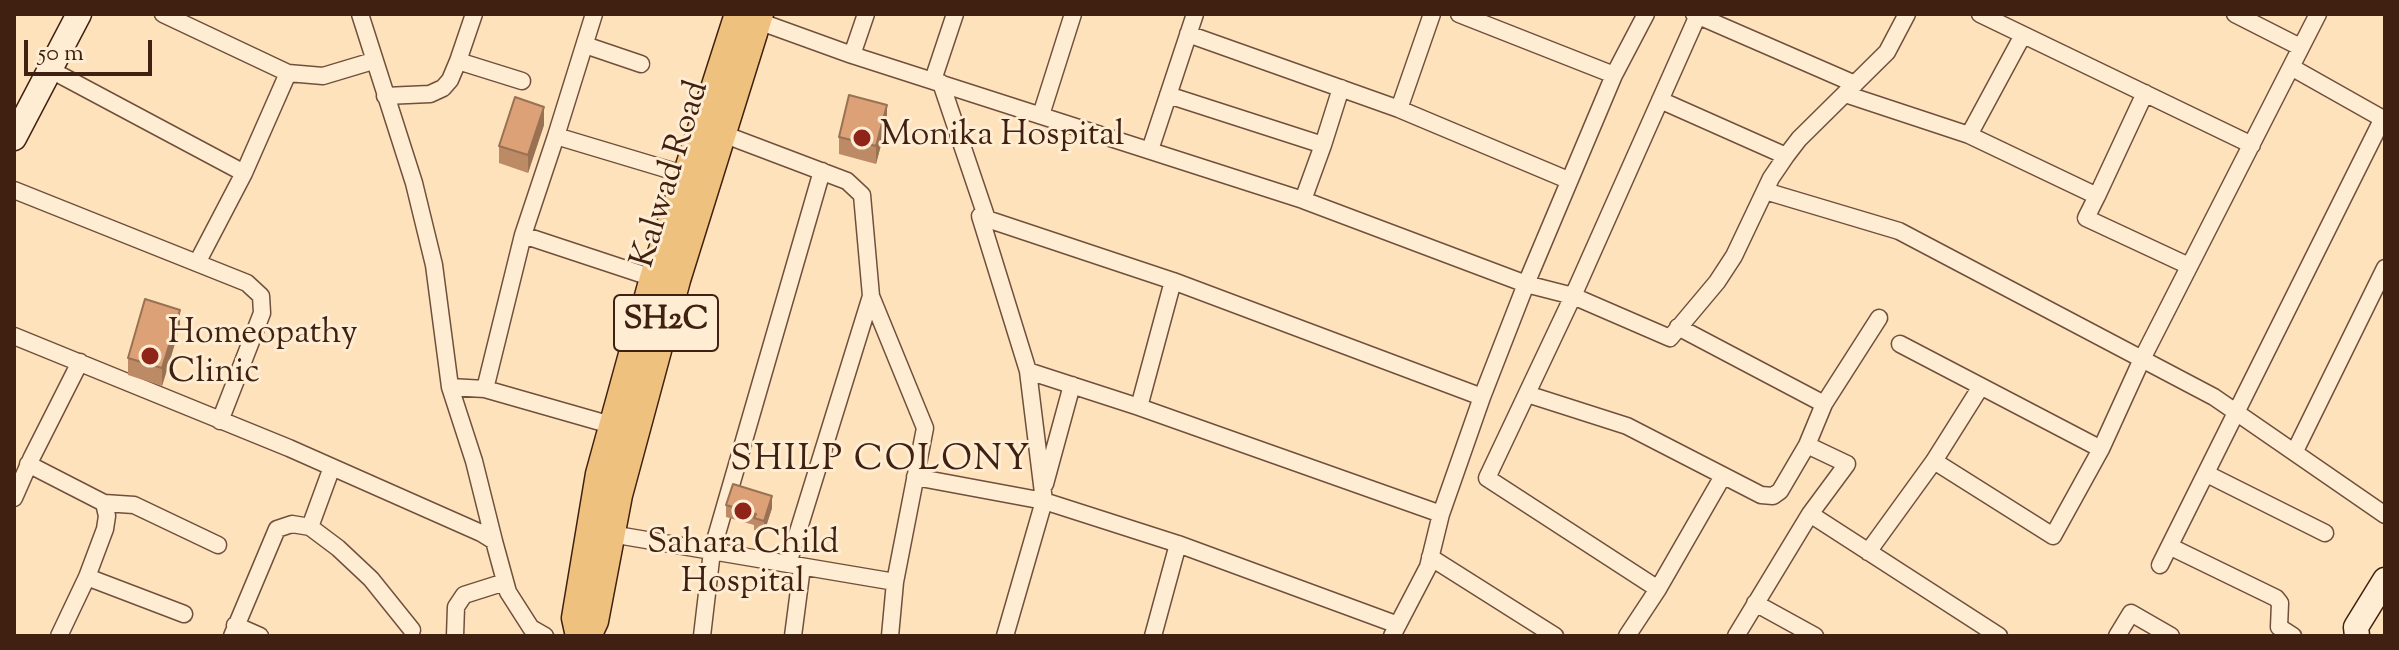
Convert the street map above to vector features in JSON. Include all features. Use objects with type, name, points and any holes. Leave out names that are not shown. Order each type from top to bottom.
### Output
[{"type":"main road","name":"Kalwad Road","points":[[588,636],[595,621],[619,495],[677,280],[723,134],[752,16]]},
{"type":"main road","name":"Kalwad Road","points":[[579,636],[575,618],[599,474],[611,425],[686,175],[752,16]]},
{"type":"street","points":[[163,14],[288,73],[323,76],[373,61]]},
{"type":"street","points":[[360,14],[414,183],[434,265],[450,387],[505,582],[531,628],[545,636]]},
{"type":"street","points":[[385,96],[437,92],[450,80],[474,14]]},
{"type":"street","points":[[485,389],[523,235],[594,14]]},
{"type":"street","points":[[852,55],[866,14]]},
{"type":"street","points":[[955,14],[937,82],[987,219]]},
{"type":"street","points":[[1041,115],[1073,14]]},
{"type":"street","points":[[1150,150],[1195,14]]},
{"type":"street","points":[[1399,109],[1432,14]]},
{"type":"street","points":[[1459,14],[1614,75]]},
{"type":"street","points":[[915,477],[1043,496],[1178,544],[1395,633],[1430,557],[1441,514],[1482,397],[1568,180],[1614,75],[1646,14]]},
{"type":"street","points":[[752,16],[852,55],[1303,200],[1526,284],[1573,296],[1670,338],[1717,282],[1734,256],[1765,191],[1786,156],[1799,139],[1887,52],[1907,14]]},
{"type":"street","points":[[1980,14],[2252,145]]},
{"type":"street","points":[[2235,14],[2300,47]]},
{"type":"street","points":[[1934,461],[2053,536],[2101,449],[2142,359],[2318,14]]},
{"type":"street","points":[[1658,589],[1487,478],[1573,296],[1696,15],[1850,89],[1969,135],[2097,196]]},
{"type":"street","points":[[17,126],[74,16]]},
{"type":"street","points":[[1188,34],[1399,109],[1568,180]]},
{"type":"street","points":[[1969,135],[2023,35]]},
{"type":"street","points":[[585,45],[641,64]]},
{"type":"street","points":[[458,61],[522,81]]},
{"type":"street","points":[[2160,565],[2384,119],[2291,67]]},
{"type":"street","points":[[49,69],[244,173]]},
{"type":"street","points":[[197,263],[244,173],[288,73]]},
{"type":"street","points":[[1303,200],[1341,88]]},
{"type":"street","points":[[2145,93],[2086,218],[2189,266]]},
{"type":"street","points":[[1168,95],[1323,145]]},
{"type":"street","points":[[1660,100],[1786,156]]},
{"type":"street","points":[[723,134],[847,181],[862,195],[871,296],[925,428],[895,582],[890,636]]},
{"type":"street","points":[[556,136],[686,175]]},
{"type":"street","points":[[702,636],[712,551],[822,171]]},
{"type":"street","points":[[14,190],[247,283],[261,296],[262,313],[220,421]]},
{"type":"street","points":[[1765,191],[1899,231],[2214,397],[2385,515]]},
{"type":"street","points":[[1043,496],[1028,371],[980,216],[1173,281],[1482,397]]},
{"type":"street","points":[[523,235],[653,278]]},
{"type":"street","points":[[2295,451],[2385,268]]},
{"type":"street","points":[[1139,407],[1173,281]]},
{"type":"street","points":[[793,636],[795,565],[871,296]]},
{"type":"street","points":[[1527,394],[1627,426],[1761,495],[1773,496],[1780,491],[1807,445],[1824,404],[1879,318]]},
{"type":"street","points":[[1678,327],[1824,404]]},
{"type":"street","points":[[14,336],[332,467],[494,541]]},
{"type":"street","points":[[1900,344],[2101,449]]},
{"type":"street","points":[[14,498],[80,362]]},
{"type":"street","points":[[1028,371],[1441,514]]},
{"type":"street","points":[[1005,636],[1072,385]]},
{"type":"street","points":[[450,387],[485,389],[611,425]]},
{"type":"street","points":[[1868,552],[1934,461],[1980,388]]},
{"type":"street","points":[[1736,636],[1810,514],[1847,464],[1807,445]]},
{"type":"street","points":[[28,464],[104,503],[134,505],[218,545]]},
{"type":"street","points":[[310,527],[332,467]]},
{"type":"street","points":[[2207,474],[2325,533]]},
{"type":"street","points":[[1627,636],[1658,589],[1723,476]]},
{"type":"street","points":[[59,636],[87,577],[105,529],[107,516],[104,503]]},
{"type":"street","points":[[1810,514],[1999,636]]},
{"type":"street","points":[[260,636],[233,631],[277,529],[292,524],[310,527],[338,548],[371,579],[412,630]]},
{"type":"street","points":[[611,534],[895,582]]},
{"type":"street","points":[[1153,636],[1178,544]]},
{"type":"street","points":[[2171,547],[2276,598],[2280,603],[2279,627],[2293,636]]},
{"type":"street","points":[[1430,557],[1555,636]]},
{"type":"street","points":[[87,577],[184,614]]},
{"type":"street","points":[[2357,636],[2356,627],[2385,580]]},
{"type":"street","points":[[455,636],[456,607],[464,595],[505,582]]},
{"type":"street","points":[[1755,603],[1815,636]]},
{"type":"street","points":[[2117,636],[2131,613],[2171,636]]},
{"type":"building","points":[[849,95],[887,105],[876,146],[839,137]]},
{"type":"building","points":[[515,97],[544,107],[528,155],[499,146]]},
{"type":"building","points":[[145,299],[180,310],[162,368],[128,358]]},
{"type":"building","points":[[733,484],[772,496],[764,521],[754,518],[756,514],[726,505]]},
{"type":"place","name":"Monika Hospital","points":[[862,138]]},
{"type":"place","name":"Homeopathy Clinic","points":[[150,356]]},
{"type":"place","name":"Sahara Child Hospital","points":[[743,511]]},
{"type":"district","name":"SHILP COLONY","points":[[881,463]]}]
